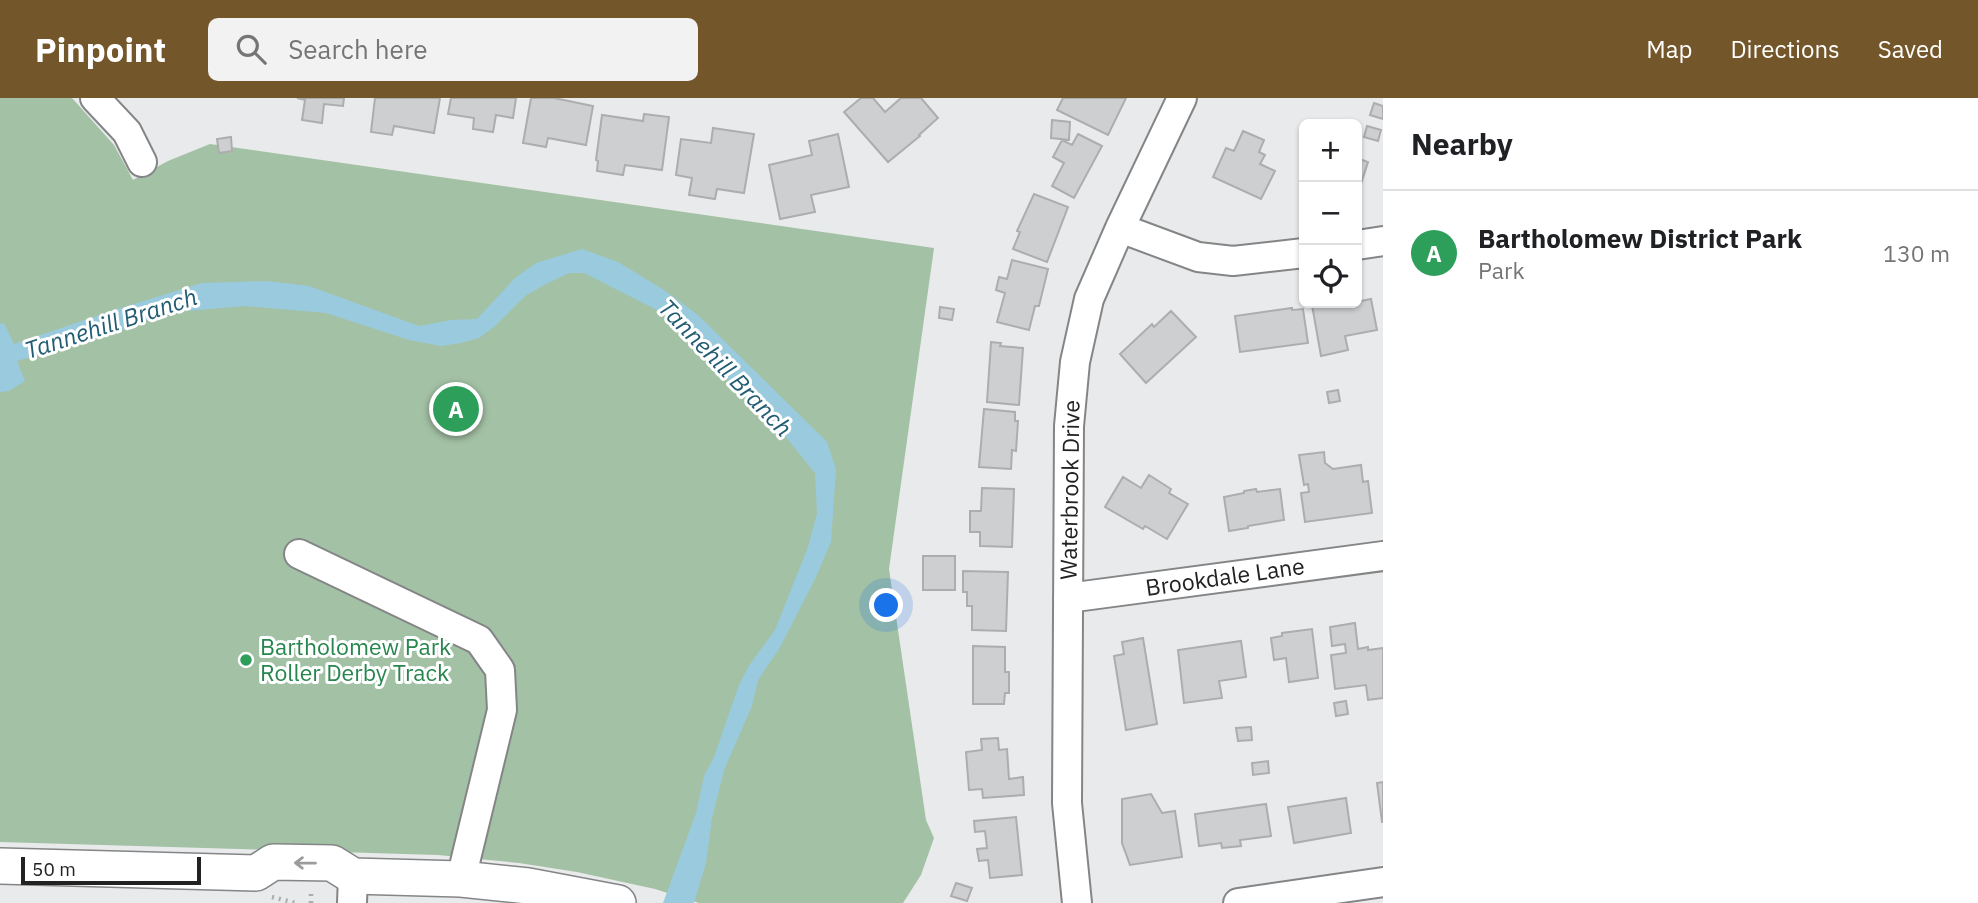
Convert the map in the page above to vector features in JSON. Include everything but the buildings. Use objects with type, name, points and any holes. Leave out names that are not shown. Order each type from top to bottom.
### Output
[{"type":"main road","points":[[0,866],[256,873],[273,862],[332,863],[353,889],[461,880],[545,888],[618,903]]},
{"type":"street","points":[[95,98],[127,132],[142,162]]},
{"type":"street","name":"Waterbrook Drive","points":[[1077,903],[1067,803],[1069,426],[1075,362],[1089,299],[1182,98]]},
{"type":"street","points":[[1120,228],[1198,257],[1233,261],[1299,254]]},
{"type":"street","points":[[1362,244],[1383,241]]},
{"type":"street","points":[[299,554],[479,640],[500,670],[502,710],[461,880]]},
{"type":"street","name":"Brookdale Lane","points":[[1068,598],[1383,556]]},
{"type":"street","points":[[1238,903],[1383,882]]},
{"type":"green space","points":[[0,98],[72,98],[114,145],[133,180],[168,161],[210,144],[934,248],[889,569],[926,820],[934,838],[921,875],[903,903],[699,903],[655,889],[577,872],[438,855],[0,842]]},
{"type":"water","name":"Tannehill Branch","points":[[582,249],[618,262],[698,315],[827,442],[836,469],[831,542],[779,649],[758,680],[752,706],[724,770],[712,818],[706,863],[694,903],[663,903],[696,813],[704,776],[714,757],[739,685],[750,664],[775,630],[808,547],[817,513],[815,473],[750,398],[710,363],[687,334],[665,314],[584,273],[569,273],[525,296],[479,338],[441,346],[409,340],[326,313],[246,306],[163,313],[122,330],[17,361],[25,381],[9,391],[0,392],[0,324],[4,323],[14,344],[202,283],[267,281],[309,286],[419,326],[451,320],[477,319],[515,278],[536,263]]},
{"type":"place","name":"Bartholomew District Park","points":[[456,409]]},
{"type":"place","name":"Bartholomew Park Roller Derby Track","points":[[246,660]]}]
